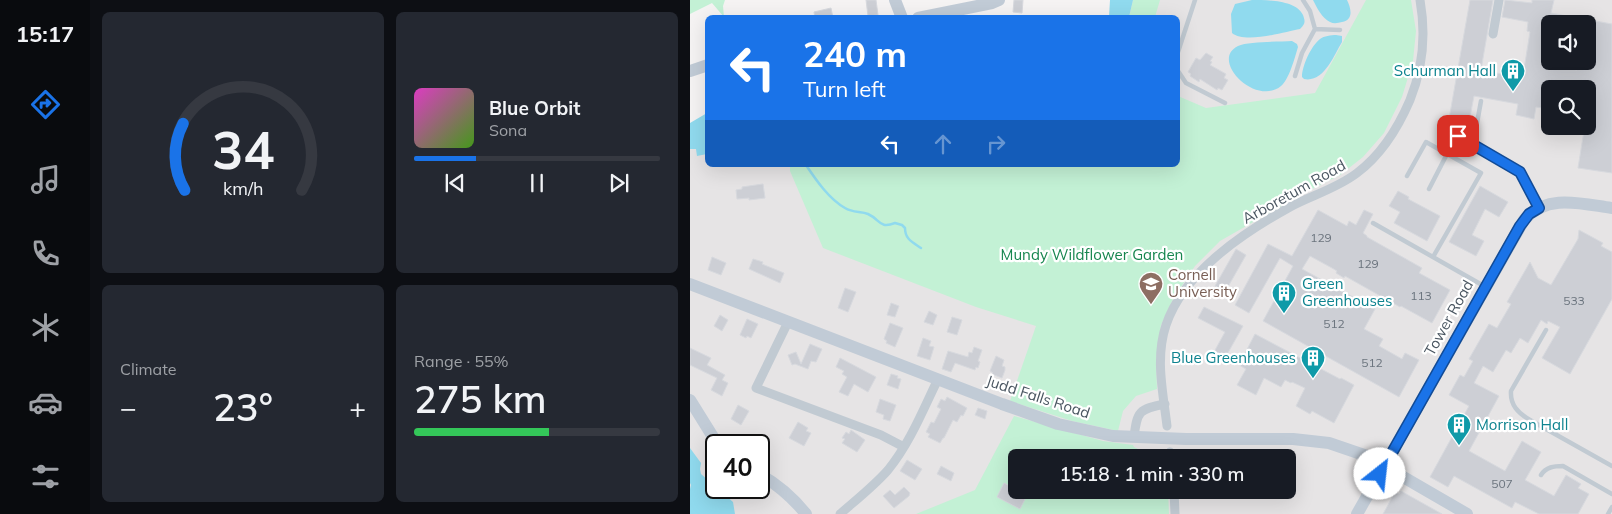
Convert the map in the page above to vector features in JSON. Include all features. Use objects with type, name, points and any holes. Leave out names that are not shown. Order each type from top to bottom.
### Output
[{"type":"street","points":[[895,0],[901,15]]},
{"type":"street","points":[[933,15],[999,0]]},
{"type":"street","name":"Arboretum Road","points":[[1167,426],[1160,359],[1163,336],[1171,314],[1194,279],[1208,264],[1244,236],[1290,208],[1328,191],[1358,172],[1380,150],[1406,110],[1420,71],[1423,30],[1420,0]]},
{"type":"street","points":[[1493,34],[1499,0]]},
{"type":"street","points":[[690,71],[705,65]]},
{"type":"street","name":"Tower Road","points":[[1357,514],[1524,220],[1531,212],[1539,208],[1562,202],[1612,208]]},
{"type":"street","name":"Judd Falls Road","points":[[690,284],[1058,424],[1113,436],[1309,440],[1348,449],[1384,466],[1467,514]]},
{"type":"street","points":[[788,322],[756,388],[865,428],[904,447]]},
{"type":"street","points":[[840,514],[887,471],[904,447],[938,379]]},
{"type":"street","points":[[690,400],[711,434]]},
{"type":"street","points":[[1134,437],[1136,418],[1139,413],[1148,407],[1165,404]]},
{"type":"street","points":[[770,482],[798,504],[806,514]]},
{"type":"street","points":[[1174,499],[1175,514]]},
{"type":"lane","points":[[1180,46],[1195,0]]},
{"type":"lane","points":[[1303,0],[1310,11],[1315,28]]},
{"type":"lane","points":[[1315,28],[1340,30]]},
{"type":"lane","points":[[1295,76],[1302,53],[1315,28]]},
{"type":"lane","points":[[1180,77],[1186,83],[1225,103]]},
{"type":"lane","points":[[1473,145],[1481,101]]},
{"type":"lane","points":[[1458,136],[1520,172],[1539,208]]},
{"type":"lane","points":[[1407,176],[1426,142],[1481,173],[1433,257]]},
{"type":"lane","points":[[1429,189],[1447,154]]},
{"type":"lane","points":[[1373,223],[1485,287]]},
{"type":"lane","points":[[1546,330],[1511,391],[1510,394],[1514,407],[1518,413],[1612,466]]},
{"type":"lane","points":[[1541,475],[1544,470],[1555,466],[1563,466],[1612,494]]},
{"type":"lane","points":[[1608,514],[1612,507]]},
{"type":"shaded area","name":"Cornell University","points":[[1119,0],[1612,0],[1612,514],[690,514],[690,134],[705,132],[705,167],[1180,167],[1180,15],[1117,15]]},
{"type":"green space","points":[[690,0],[725,0],[723,6],[724,15],[712,3],[690,14]]},
{"type":"green space","points":[[1133,0],[1160,0],[1156,15],[1130,15]]},
{"type":"green space","name":"Mundy Wildflower Garden","points":[[1366,0],[1411,0],[1416,31],[1413,61],[1402,97],[1384,133],[1363,157],[1340,175],[1304,193],[1220,241],[1195,266],[1173,299],[1161,325],[1156,361],[1157,389],[1136,396],[1123,411],[1118,431],[1072,421],[1010,401],[1036,326],[976,307],[823,248],[790,171],[790,167],[1180,167],[1180,97],[1206,108],[1315,93]]},
{"type":"green space","points":[[1014,416],[1103,441],[1133,445],[1138,449],[1008,449],[1008,499],[1168,499],[1169,514],[916,514],[975,490]]},
{"type":"water","points":[[1110,0],[1133,0],[1129,15],[1109,15]]},
{"type":"water","points":[[1252,0],[1280,2],[1294,6],[1303,15],[1304,24],[1300,29],[1255,37],[1238,36],[1232,33],[1231,14],[1235,4]]},
{"type":"water","points":[[1313,0],[1347,0],[1350,7],[1350,16],[1346,21],[1330,22],[1322,15]]},
{"type":"water","points":[[1336,35],[1342,36],[1342,42],[1328,67],[1317,77],[1304,79],[1302,77],[1304,67],[1313,46],[1322,38]]},
{"type":"water","points":[[1292,41],[1298,47],[1289,74],[1281,86],[1271,91],[1260,91],[1249,86],[1239,79],[1232,70],[1229,61],[1230,53],[1238,46],[1256,42]]},
{"type":"water","points":[[705,114],[705,154],[697,156],[696,149],[690,149],[690,123]]},
{"type":"water","points":[[690,448],[701,463],[701,474],[705,478],[705,499],[730,499],[733,502],[735,514],[690,514]]},
{"type":"building","points":[[866,0],[876,0],[878,15],[868,15]]},
{"type":"building","points":[[1014,0],[1023,0],[1022,13],[1013,12]]},
{"type":"building","points":[[1470,0],[1493,0],[1481,70],[1502,74],[1503,66],[1524,69],[1530,32],[1527,31],[1528,22],[1502,17],[1505,0],[1532,3],[1532,0],[1554,0],[1551,13],[1562,15],[1541,15],[1541,70],[1596,70],[1596,21],[1612,24],[1612,173],[1578,168],[1583,135],[1596,135],[1596,80],[1541,80],[1541,108],[1536,107],[1534,119],[1516,115],[1518,104],[1474,96],[1469,122],[1449,119]]},
{"type":"building","points":[[831,8],[832,15],[814,15],[814,12]]},
{"type":"building","points":[[1206,53],[1213,57],[1210,65],[1226,74],[1224,78],[1228,80],[1222,90],[1218,88],[1217,90],[1200,79],[1199,82],[1190,76],[1191,74],[1188,72],[1196,58],[1200,60]]},
{"type":"building","points":[[763,184],[765,198],[737,199],[736,190],[742,189],[742,187]]},
{"type":"building","points":[[1480,186],[1508,202],[1499,217],[1485,209],[1472,235],[1484,241],[1476,256],[1449,242]]},
{"type":"building","points":[[1398,191],[1409,197],[1408,199],[1440,216],[1427,241],[1394,223],[1400,212],[1389,206]]},
{"type":"building","points":[[1318,210],[1347,226],[1349,221],[1356,225],[1364,210],[1373,214],[1363,233],[1367,237],[1422,268],[1419,273],[1450,290],[1432,323],[1345,276],[1344,278],[1336,273],[1337,271],[1310,256],[1302,269],[1375,309],[1364,329],[1383,339],[1379,346],[1402,359],[1405,353],[1419,360],[1399,397],[1263,321],[1293,266],[1280,258],[1249,313],[1235,305],[1268,244],[1292,256]]},
{"type":"building","points":[[1579,230],[1603,243],[1601,246],[1612,252],[1612,299],[1570,374],[1542,358],[1560,327],[1548,321],[1547,324],[1541,320],[1528,343],[1520,338],[1511,353],[1506,350],[1493,372],[1483,366],[1474,383],[1499,396],[1469,451],[1505,471],[1522,441],[1541,452],[1525,480],[1554,496],[1566,475],[1581,484],[1578,488],[1589,494],[1578,514],[1539,514],[1515,502],[1512,508],[1454,476],[1448,487],[1430,477],[1469,406],[1449,395],[1460,375],[1464,377],[1473,361],[1469,359],[1489,324],[1497,328],[1511,304],[1507,302],[1530,262],[1538,278],[1551,285],[1578,239]]},
{"type":"building","points":[[1236,249],[1246,255],[1225,292],[1215,286]]},
{"type":"building","points":[[712,257],[726,263],[721,275],[708,270]]},
{"type":"building","points":[[753,259],[784,273],[780,283],[749,269]]},
{"type":"building","points":[[845,288],[856,292],[848,312],[838,308]]},
{"type":"building","points":[[891,303],[899,306],[895,317],[887,315]]},
{"type":"building","points":[[1204,307],[1243,326],[1225,358],[1214,352],[1225,332],[1198,318]]},
{"type":"building","points":[[929,311],[937,315],[933,325],[924,322]]},
{"type":"building","points":[[720,315],[728,320],[722,331],[714,326]]},
{"type":"building","points":[[952,317],[962,320],[957,335],[947,332]]},
{"type":"building","points":[[747,319],[758,324],[751,338],[740,335]]},
{"type":"building","points":[[890,323],[903,328],[895,347],[886,343],[887,341],[884,339]]},
{"type":"building","name":"Blue Greenhouses","points":[[1255,334],[1354,385],[1334,423],[1312,411],[1310,414],[1296,406],[1305,388],[1292,382],[1285,380],[1281,387],[1264,378],[1256,395],[1237,385],[1246,369],[1239,365]]},
{"type":"building","points":[[923,338],[931,341],[929,346],[934,347],[930,360],[917,356]]},
{"type":"building","points":[[810,344],[822,349],[816,362],[811,361],[808,369],[795,364],[792,365],[788,355],[796,352],[801,364]]},
{"type":"building","points":[[974,347],[982,350],[978,361],[980,362],[978,368],[976,367],[975,370],[955,363],[951,372],[942,369],[948,351],[968,357],[969,352],[972,353]]},
{"type":"building","points":[[690,348],[711,358],[707,365],[725,375],[722,380],[728,383],[722,396],[711,390],[717,378],[690,365]]},
{"type":"building","points":[[996,356],[1004,360],[1002,366],[1005,367],[1005,370],[1002,378],[992,374],[990,371]]},
{"type":"building","points":[[840,358],[876,377],[868,392],[854,384],[848,396],[839,392],[847,377],[842,374],[844,371],[836,367]]},
{"type":"building","points":[[891,374],[901,379],[898,389],[887,385]]},
{"type":"building","points":[[947,397],[967,408],[957,422],[953,420],[940,443],[928,437],[930,434],[926,432],[931,422],[934,423],[941,409],[937,407],[941,399],[945,401]]},
{"type":"building","points":[[880,399],[896,405],[890,421],[883,419],[884,415],[876,412]]},
{"type":"building","points":[[738,405],[749,411],[741,425],[731,419]]},
{"type":"building","points":[[978,408],[987,411],[985,419],[975,415]]},
{"type":"building","points":[[798,422],[808,428],[806,431],[811,433],[804,446],[789,438]]},
{"type":"building","points":[[851,430],[865,440],[857,452],[842,443],[845,439],[842,438],[846,432],[849,434]]},
{"type":"building","points":[[907,460],[922,469],[915,480],[900,471]]},
{"type":"building","points":[[941,466],[954,473],[951,481],[937,474]]},
{"type":"building","points":[[1004,483],[1008,485],[1008,499],[1025,499],[1020,509],[997,497]]},
{"type":"building","points":[[904,487],[910,493],[909,496],[894,508],[883,496],[890,490],[895,495]]},
{"type":"building","points":[[1401,491],[1442,514],[1383,514],[1395,492],[1399,494]]},
{"type":"waterway","points":[[807,167],[823,189],[839,204],[851,211],[868,214],[880,223],[902,225],[908,238],[921,248]]},
{"type":"place","name":"Schurman Hall","points":[[1513,92]]},
{"type":"place","name":"Cornell University","points":[[1151,305]]},
{"type":"place","name":"Green Greenhouses","points":[[1284,314]]},
{"type":"place","name":"Blue Greenhouses","points":[[1313,379]]},
{"type":"place","name":"Morrison Hall","points":[[1459,446]]},
{"type":"route","points":[[1380,474],[1520,226],[1531,212],[1539,208],[1520,172],[1458,136]]}]
